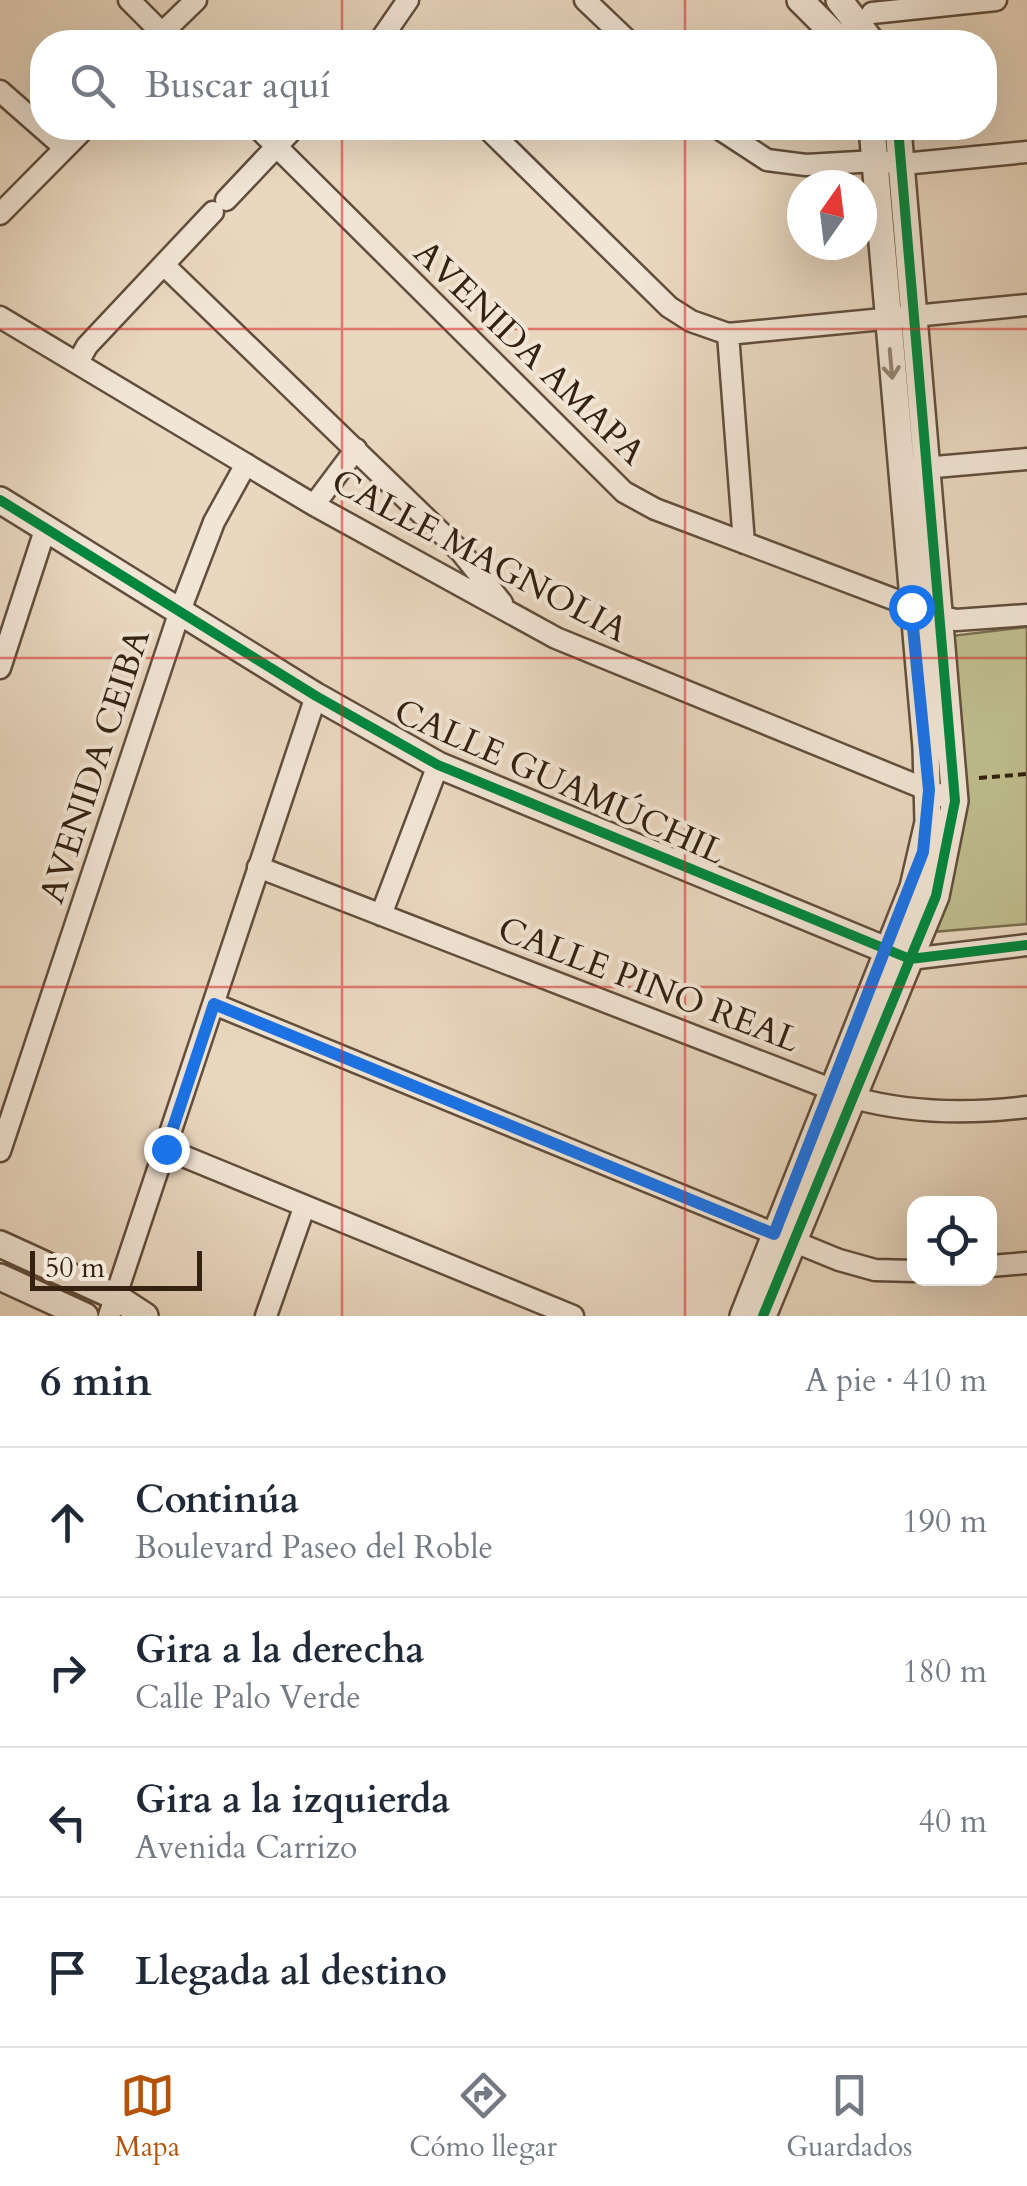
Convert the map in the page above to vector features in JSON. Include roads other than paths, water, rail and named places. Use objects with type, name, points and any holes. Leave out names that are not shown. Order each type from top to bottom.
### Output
[{"type":"street","points":[[128,0],[159,30]]},
{"type":"street","points":[[173,30],[196,0]]},
{"type":"street","points":[[394,30],[408,0]]},
{"type":"street","points":[[585,0],[616,30]]},
{"type":"street","points":[[800,0],[860,27],[996,0]]},
{"type":"street","points":[[838,0],[860,27]]},
{"type":"street","points":[[0,91],[30,117]]},
{"type":"street","points":[[56,140],[65,148]]},
{"type":"street","points":[[0,214],[73,140]]},
{"type":"street","name":"AVENIDA AMAPA","points":[[271,140],[598,470],[655,508],[938,616],[956,620],[1027,614]]},
{"type":"street","points":[[78,362],[87,346],[281,140]]},
{"type":"street","points":[[499,140],[669,306],[691,321],[728,334],[1027,305]]},
{"type":"street","points":[[736,140],[767,160],[806,165],[876,160],[903,164],[1027,152]]},
{"type":"street","points":[[743,1316],[784,1238],[899,955],[923,852],[929,790],[874,140]]},
{"type":"street","points":[[899,955],[936,896],[954,791],[900,140]]},
{"type":"street","points":[[164,266],[461,552],[510,612]]},
{"type":"street","name":"CALLE MAGNOLIA","points":[[0,317],[314,505],[594,656],[929,790],[954,791]]},
{"type":"street","points":[[728,334],[744,543]]},
{"type":"street","points":[[314,505],[356,449]]},
{"type":"street","points":[[900,470],[1027,459]]},
{"type":"street","name":"AVENIDA CEIBA","points":[[0,1150],[181,608],[214,522],[246,464]]},
{"type":"street","name":"CALLE GUAMÚCHIL","points":[[0,500],[181,608],[316,696],[438,765],[899,955],[1027,945]]},
{"type":"street","points":[[0,668],[46,528]]},
{"type":"street","points":[[112,1307],[316,696]]},
{"type":"street","points":[[381,915],[438,765]]},
{"type":"street","name":"CALLE PINO REAL","points":[[258,867],[844,1094],[888,1107],[1027,1107]]},
{"type":"street","points":[[214,1004],[784,1238],[875,1270],[907,1271]]},
{"type":"street","points":[[166,1149],[574,1316]]},
{"type":"street","points":[[266,1316],[304,1208]]},
{"type":"street","points":[[764,1316],[784,1238]]},
{"type":"street","points":[[0,1244],[112,1307],[145,1316]]},
{"type":"street","points":[[997,1265],[1027,1263]]},
{"type":"street","points":[[0,1277],[85,1316]]}]
